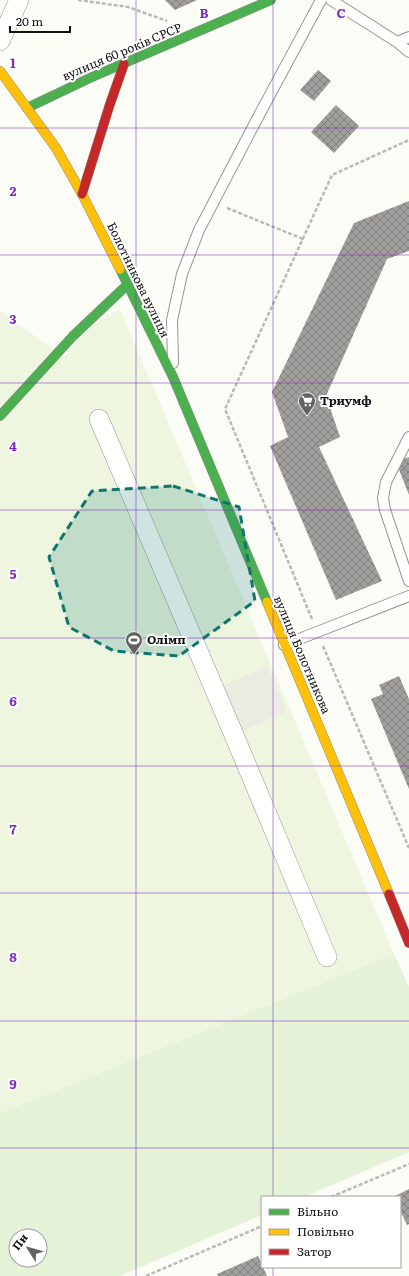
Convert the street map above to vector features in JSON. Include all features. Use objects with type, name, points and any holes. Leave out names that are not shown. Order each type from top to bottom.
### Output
[{"type":"main road","name":"вулиця 60 років СРСР","points":[[27,108],[265,1]]},
{"type":"main road","points":[[82,194],[124,64]]},
{"type":"main road","name":"Болотникова вулиця","points":[[0,71],[56,148],[82,194],[173,377]]},
{"type":"main road","points":[[0,416],[73,336],[127,285]]},
{"type":"main road","name":"вулиця Болотникова","points":[[173,377],[409,943]]},
{"type":"street","points":[[0,41],[19,0]]},
{"type":"street","points":[[100,419],[327,958]]},
{"type":"lane","points":[[173,377],[172,320],[182,274],[213,203],[321,0]]},
{"type":"lane","points":[[332,0],[397,42],[409,52]]},
{"type":"lane","points":[[397,42],[409,37]]},
{"type":"lane","points":[[409,437],[386,482],[383,498],[385,510],[409,581]]},
{"type":"lane","points":[[284,645],[409,596]]},
{"type":"path","points":[[78,0],[128,7],[169,22]]},
{"type":"path","points":[[409,140],[332,175],[225,409],[317,632],[409,848]]},
{"type":"path","points":[[213,203],[303,238]]},
{"type":"path","points":[[333,1196],[409,1164]]},
{"type":"path","points":[[146,1276],[261,1226]]},
{"type":"highlighted area","points":[[173,486],[239,507],[255,601],[179,656],[114,651],[69,627],[49,557],[92,491]]},
{"type":"green space","name":"Олімп","points":[[120,309],[394,954],[0,1113],[0,310],[63,357],[92,325]]},
{"type":"green space","points":[[394,954],[409,987],[409,1152],[306,1196],[261,1196],[261,1215],[120,1276],[0,1276],[0,1113]]},
{"type":"shaded area","points":[[267,666],[287,711],[234,735],[214,690]]},
{"type":"building","points":[[165,0],[197,0],[175,10]]},
{"type":"building","points":[[318,70],[331,81],[314,101],[300,90]]},
{"type":"building","points":[[336,105],[359,126],[334,153],[311,132]]},
{"type":"building","name":"Триумф","points":[[409,201],[409,251],[387,259],[326,396],[340,437],[319,447],[382,581],[336,600],[270,446],[288,437],[272,392],[354,223]]},
{"type":"building","points":[[409,457],[409,495],[396,462]]},
{"type":"building","points":[[399,676],[409,699],[409,789],[371,699],[383,694],[379,685]]},
{"type":"building","points":[[409,1189],[409,1224],[407,1225],[401,1212],[401,1196],[395,1196]]},
{"type":"building","points":[[258,1256],[261,1263],[261,1268],[263,1268],[267,1276],[218,1276],[217,1274]]},
{"type":"traffic: fast","points":[[27,108],[92,77],[271,0]]},
{"type":"traffic: fast","points":[[120,269],[173,377],[267,602]]},
{"type":"traffic: fast","points":[[0,416],[73,336],[127,285]]},
{"type":"traffic: slow","points":[[0,71],[56,148],[82,194],[120,269]]},
{"type":"traffic: slow","points":[[267,602],[389,894]]},
{"type":"traffic: jam","points":[[82,194],[124,64]]},
{"type":"traffic: jam","points":[[389,894],[409,943]]},
{"type":"place","name":"Триумф","points":[[307,416]]},
{"type":"place","name":"Олімп","points":[[134,655]]}]
